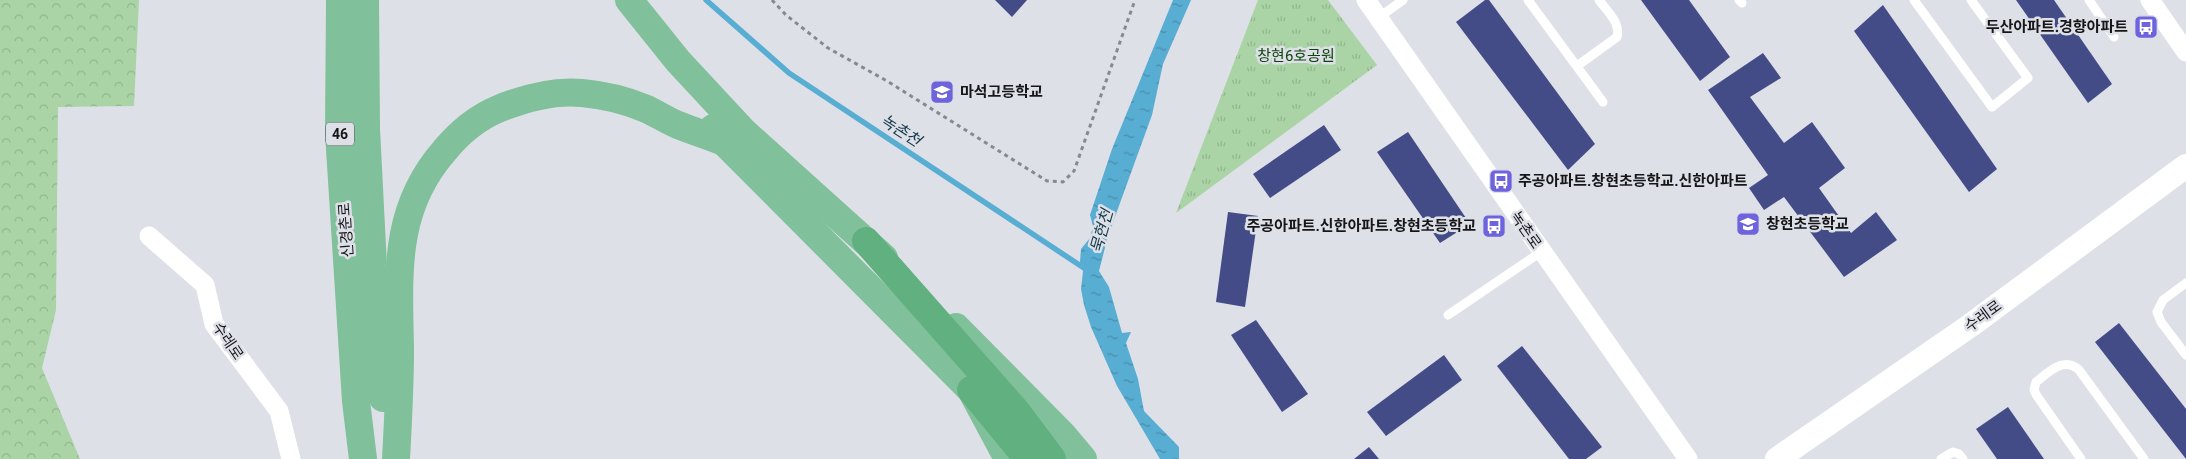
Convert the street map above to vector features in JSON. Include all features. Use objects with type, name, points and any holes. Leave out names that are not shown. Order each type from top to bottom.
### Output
[{"type":"highway","name":"신경춘로","points":[[340,0],[340,133],[356,401],[363,459]]},
{"type":"highway","name":"신경춘로","points":[[365,0],[366,129],[372,256],[389,459]]},
{"type":"highway","points":[[609,0],[724,142],[971,390],[1028,459]]},
{"type":"highway","points":[[629,0],[678,61],[744,132],[866,241],[990,360],[1062,434],[1083,459]]},
{"type":"highway","points":[[638,0],[678,61]]},
{"type":"highway","points":[[396,459],[400,383],[400,262],[403,229],[412,199],[430,166],[455,138],[484,115],[517,101],[549,93],[581,92],[611,97],[644,108],[678,125],[724,142]]},
{"type":"highway","points":[[866,241],[1016,411],[1052,459]]},
{"type":"highway","points":[[971,390],[1008,459]]},
{"type":"street","name":"녹촌로","points":[[1366,0],[1688,459]]},
{"type":"street","points":[[2150,0],[2186,52]]},
{"type":"street","name":"수레로","points":[[1777,459],[1971,325],[2186,166]]},
{"type":"street","name":"수레로","points":[[149,236],[205,286],[214,324],[279,411],[292,459]]},
{"type":"lane","points":[[1378,18],[1403,0]]},
{"type":"lane","points":[[1528,0],[1604,102]]},
{"type":"lane","points":[[1577,66],[1617,37],[1619,30],[1616,23],[1599,0]]},
{"type":"lane","points":[[1914,0],[1992,107],[2028,78],[1971,0]]},
{"type":"lane","points":[[2089,0],[2114,37]]},
{"type":"lane","points":[[1448,314],[1541,252]]},
{"type":"lane","points":[[2186,283],[2163,300],[2157,312],[2186,355]]},
{"type":"lane","points":[[2081,459],[2036,396],[2034,390],[2036,382],[2065,363],[2072,364],[2079,370],[2144,459]]},
{"type":"lane","points":[[1941,459],[1953,452],[1959,454],[1963,459]]},
{"type":"path","points":[[772,0],[786,15],[828,48],[887,81],[1047,181],[1063,182],[1074,171],[1135,0]]},
{"type":"green space","points":[[0,0],[139,0],[134,106],[58,107],[56,310],[42,368],[80,459],[0,459]]},
{"type":"green space","name":"창현6호공원","points":[[1258,0],[1328,0],[1377,65],[1176,213]]},
{"type":"water","name":"묵현천","points":[[1173,0],[1191,0],[1163,64],[1152,115],[1108,236],[1099,271],[1109,287],[1122,333],[1131,332],[1126,343],[1138,379],[1144,411],[1179,447],[1179,459],[1160,459],[1117,386],[1091,327],[1081,289],[1083,271],[1080,262],[1081,249],[1090,238],[1093,226],[1090,215],[1112,149]]},
{"type":"building","points":[[995,0],[1027,0],[1012,17]]},
{"type":"building","points":[[1485,0],[1489,0],[1595,144],[1568,170],[1456,22]]},
{"type":"building","points":[[1641,0],[1689,0],[1730,57],[1700,81]]},
{"type":"building","points":[[2016,0],[2054,0],[2112,84],[2088,103]]},
{"type":"building","points":[[1883,5],[1997,169],[1969,192],[1854,31]]},
{"type":"building","points":[[1763,53],[1781,78],[1750,97],[1784,143],[1812,122],[1845,168],[1819,188],[1851,233],[1876,212],[1897,240],[1844,277],[1784,197],[1764,210],[1749,188],[1768,175],[1708,90]]},
{"type":"building","points":[[1324,125],[1341,150],[1270,198],[1253,174]]},
{"type":"building","points":[[1408,132],[1470,224],[1440,243],[1377,152]]},
{"type":"building","points":[[1228,212],[1258,216],[1245,307],[1216,302]]},
{"type":"building","points":[[1256,320],[1308,394],[1282,412],[1231,335]]},
{"type":"building","points":[[2119,323],[2186,409],[2186,459],[2095,342]]},
{"type":"building","points":[[1522,346],[1602,447],[1586,459],[1569,459],[1497,366]]},
{"type":"building","points":[[1444,355],[1462,380],[1386,436],[1367,412]]},
{"type":"building","points":[[2008,407],[2044,459],[1997,459],[1976,429]]},
{"type":"building","points":[[1369,447],[1379,459],[1354,459]]},
{"type":"waterway","name":"녹촌천","points":[[706,0],[789,73],[1087,270]]},
{"type":"place","name":"두산아파트.경향아파트","points":[[2146,27]]},
{"type":"place","name":"마석고등학교","points":[[942,92]]},
{"type":"place","name":"주공아파트.창현초등학교.신한아파트","points":[[1501,181]]},
{"type":"place","name":"창현초등학교","points":[[1748,224]]},
{"type":"place","name":"주공아파트.신한아파트.창현초등학교","points":[[1494,226]]}]
